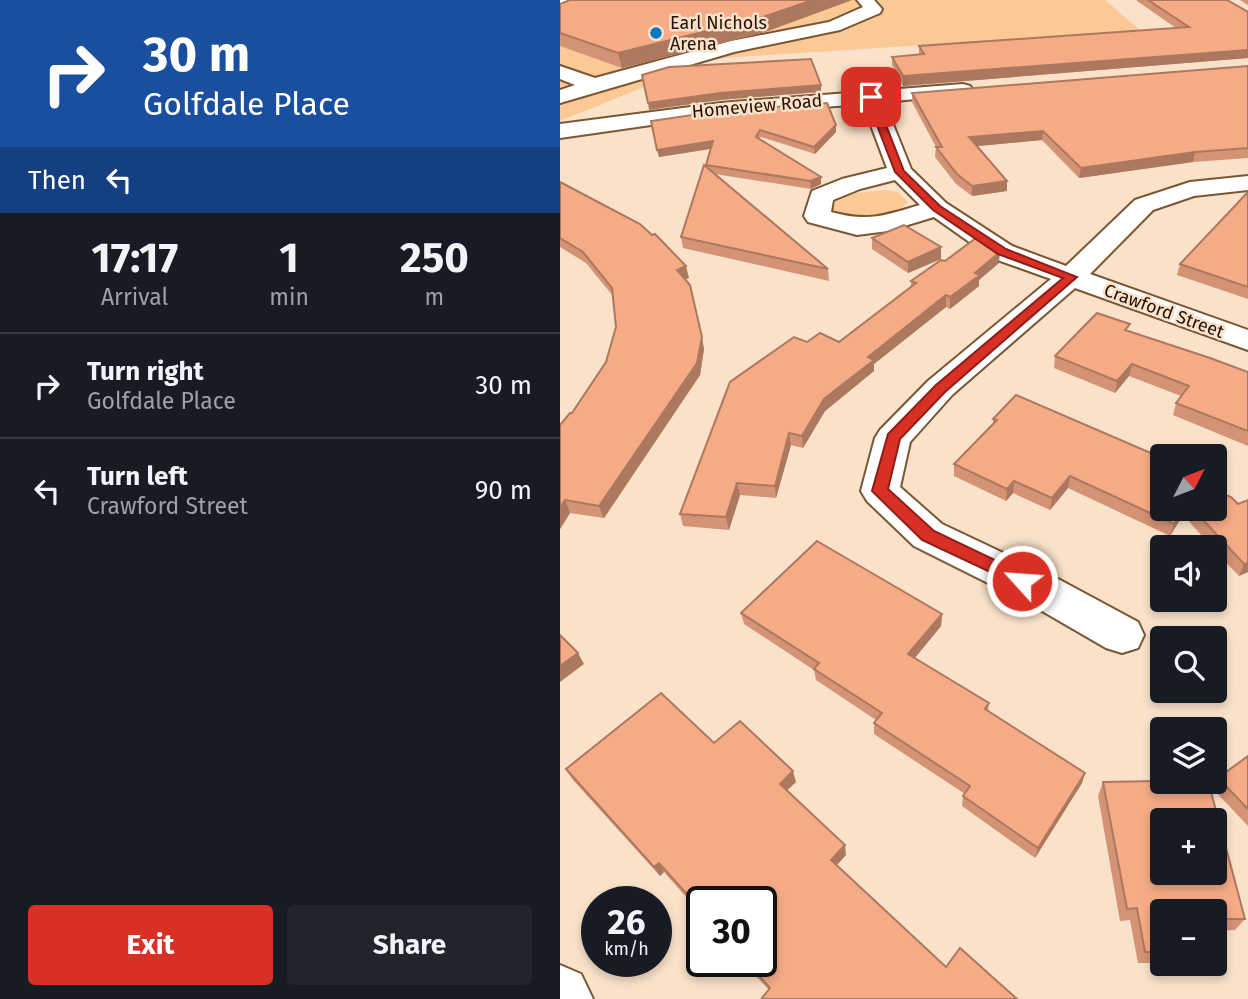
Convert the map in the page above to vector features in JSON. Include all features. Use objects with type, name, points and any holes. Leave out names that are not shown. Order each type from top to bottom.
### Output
[{"type":"street","points":[[560,97],[593,85],[731,47],[834,26],[874,9],[865,0]]},
{"type":"street","points":[[560,72],[593,85]]},
{"type":"street","name":"Homeview Road","points":[[560,131],[708,110],[982,88]]},
{"type":"street","name":"Crawford Street","points":[[871,97],[900,172],[937,208],[1002,252],[1248,341]]},
{"type":"street","points":[[900,172],[851,184],[821,196],[817,216],[858,228],[888,223],[937,208]]},
{"type":"street","points":[[1122,635],[1045,592],[928,535],[880,491],[893,438],[940,388],[1071,277],[1144,205],[1190,189],[1248,183]]},
{"type":"shaded area","points":[[560,0],[1105,0],[1141,31],[707,59],[709,61],[560,121]]},
{"type":"shaded area","points":[[885,190],[898,192],[908,202],[901,208],[865,220],[829,212],[832,198],[843,194]]},
{"type":"building","name":"Earl Nichols Arena","points":[[570,0],[813,0],[763,17],[618,53],[560,33],[560,4]]},
{"type":"building","points":[[1148,0],[1227,0],[1248,12],[1248,50],[903,76],[892,57],[924,54],[919,46],[1189,27]]},
{"type":"building","points":[[811,59],[821,85],[720,93],[648,103],[642,75],[669,67]]},
{"type":"building","points":[[1248,66],[1248,148],[1195,152],[1081,168],[1043,131],[969,137],[1007,181],[972,186],[957,174],[936,147],[942,147],[912,93]]},
{"type":"building","points":[[827,103],[836,125],[814,147],[760,130],[756,137],[821,177],[810,181],[706,165],[713,141],[657,150],[651,121],[720,111]]},
{"type":"building","points":[[704,165],[828,269],[681,237]]},
{"type":"building","points":[[560,182],[640,224],[652,235],[655,234],[686,266],[677,270],[690,285],[702,337],[697,363],[599,506],[565,500],[560,508],[560,425],[572,413],[606,362],[616,327],[612,288],[583,252],[560,238]]},
{"type":"building","points":[[1248,192],[1248,287],[1180,264]]},
{"type":"building","points":[[904,225],[941,247],[908,262],[872,238]]},
{"type":"building","points":[[976,238],[1000,252],[975,273],[980,275],[950,297],[946,295],[868,357],[874,360],[824,399],[802,436],[789,433],[775,486],[737,483],[726,517],[680,514],[730,382],[794,337],[807,342],[820,333],[839,342],[916,283],[911,281]]},
{"type":"building","points":[[1097,313],[1130,324],[1125,330],[1248,372],[1248,431],[1176,403],[1189,386],[1132,364],[1117,381],[1055,356]]},
{"type":"building","points":[[1016,395],[1150,453],[1150,513],[1070,476],[1052,498],[1014,481],[1007,489],[954,464],[997,420],[993,419]]},
{"type":"building","points":[[1227,495],[1238,504],[1248,500],[1248,563],[1244,564],[1227,546],[1227,535],[1217,535],[1205,522],[1227,522]]},
{"type":"building","points":[[817,541],[942,614],[908,654],[989,703],[985,709],[1085,773],[1038,848],[963,796],[970,786],[874,723],[882,713],[814,669],[819,663],[741,613]]},
{"type":"building","points":[[560,635],[578,653],[560,666]]},
{"type":"building","points":[[661,693],[714,743],[740,721],[793,771],[780,784],[845,845],[831,860],[946,967],[960,948],[1017,999],[762,998],[770,988],[760,977],[777,977],[777,886],[686,886],[686,893],[659,863],[654,867],[566,769]]},
{"type":"building","points":[[1248,756],[1248,809],[1227,787],[1227,771]]},
{"type":"building","points":[[1150,781],[1150,794],[1212,794],[1215,808],[1150,808],[1150,885],[1227,885],[1227,852],[1245,919],[1227,919],[1227,899],[1150,899],[1150,952],[1145,952],[1137,908],[1127,909],[1103,782]]},
{"type":"place","name":"Earl Nichols Arena","points":[[656,33]]},
{"type":"route","points":[[871,97],[900,172],[937,208],[1002,252],[1071,277],[940,388],[893,438],[880,491],[928,535],[1022,581]]}]
